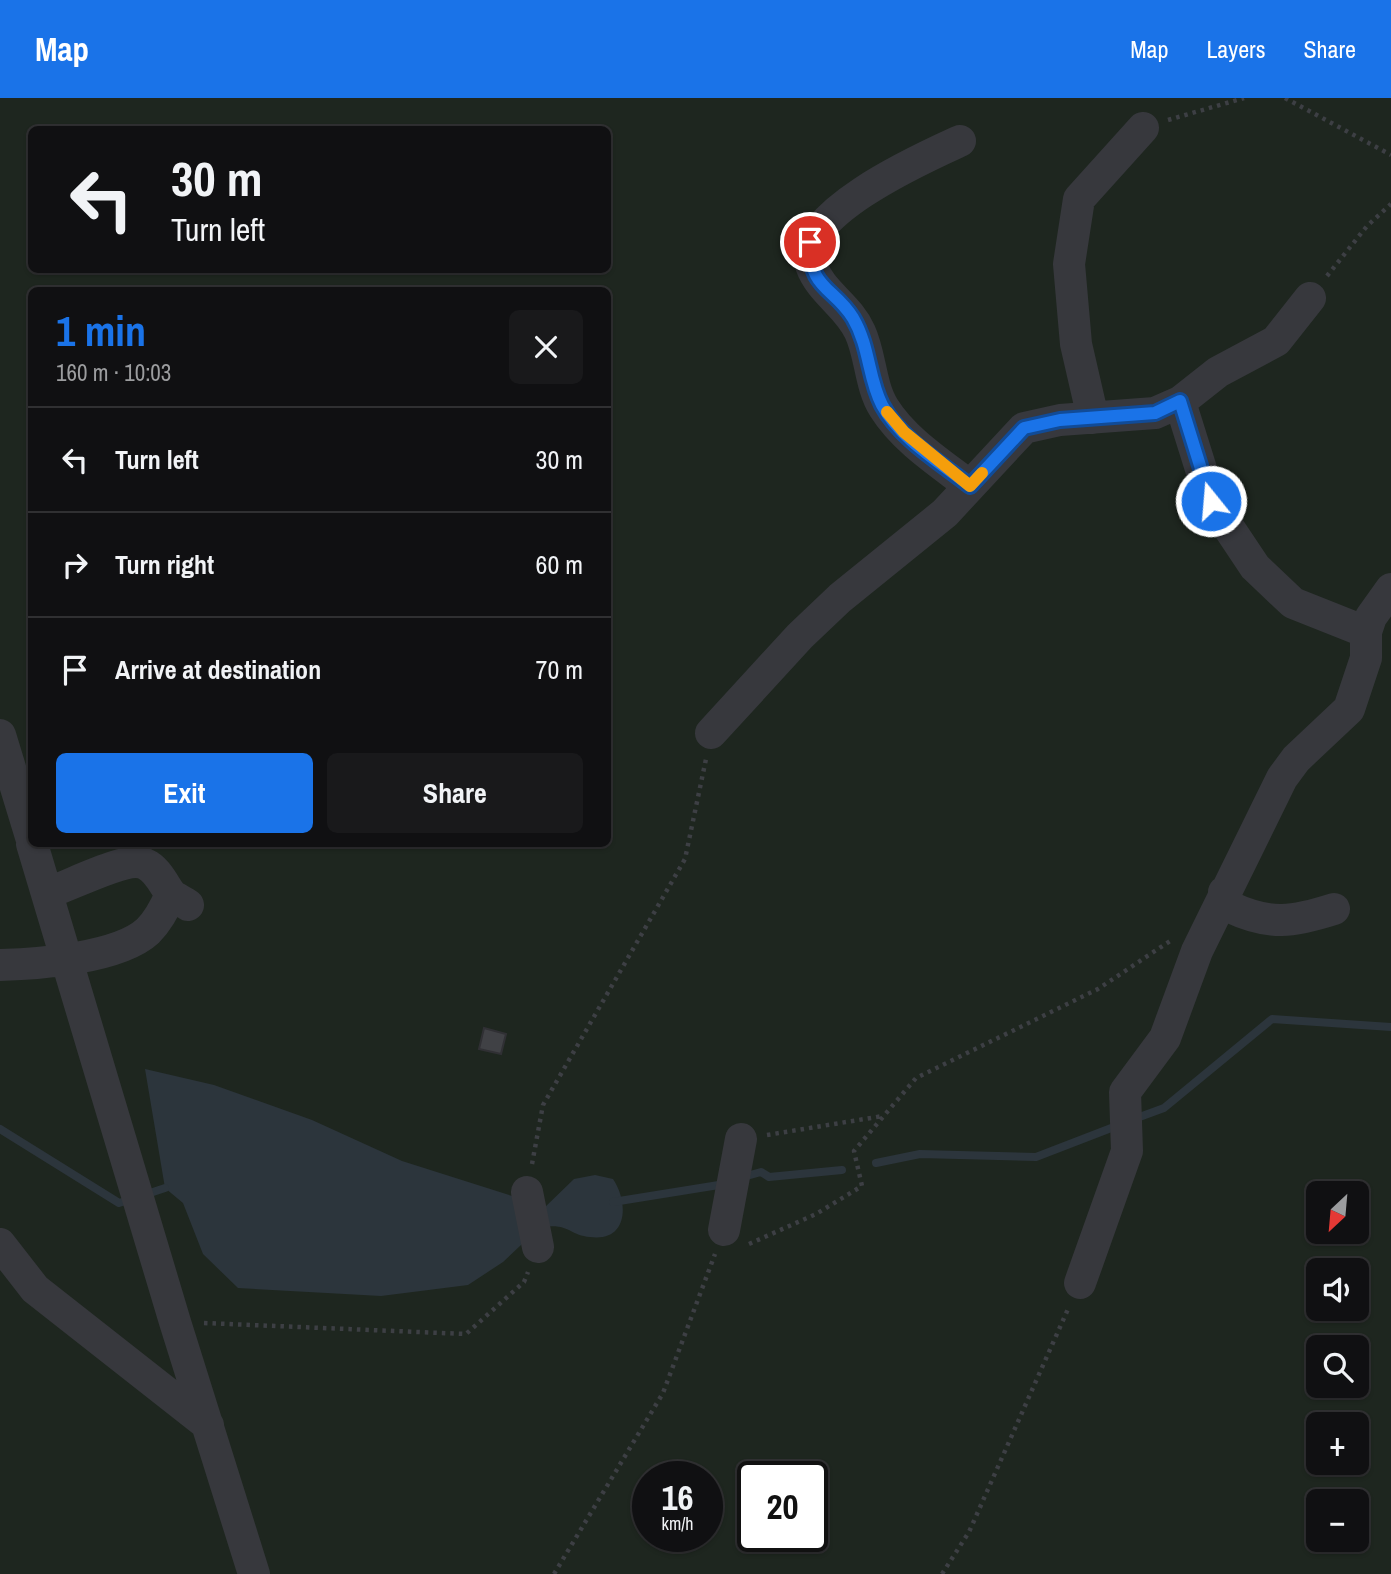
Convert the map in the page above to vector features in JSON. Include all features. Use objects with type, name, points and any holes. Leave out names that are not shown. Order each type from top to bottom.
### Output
[{"type":"lane","points":[[1093,418],[1076,344],[1069,264],[1079,199],[1143,128]]},
{"type":"lane","points":[[960,141],[903,167],[832,214],[810,242],[809,262],[822,287],[848,311],[860,331],[883,407],[904,432],[970,486]]},
{"type":"lane","points":[[711,733],[768,669],[839,598],[944,513],[1024,428],[1060,420],[1155,413],[1180,401],[1218,372],[1276,341],[1310,298]]},
{"type":"lane","points":[[1180,401],[1211,501],[1255,567],[1293,603],[1366,632]]},
{"type":"lane","points":[[1080,1283],[1127,1151],[1123,1097],[1165,1038],[1197,951],[1282,778],[1296,759],[1349,709],[1366,658],[1366,632],[1371,617],[1391,589]]},
{"type":"lane","points":[[0,735],[28,829]]},
{"type":"lane","points":[[33,847],[175,1322],[254,1574]]},
{"type":"lane","points":[[0,965],[86,956],[125,944],[146,933],[163,913],[180,900],[157,873],[144,863],[130,863],[47,893]]},
{"type":"lane","points":[[1224,892],[1230,907],[1267,920],[1288,922],[1334,909]]},
{"type":"lane","points":[[732,1234],[740,1146]]},
{"type":"lane","points":[[527,1192],[538,1247]]},
{"type":"lane","points":[[0,1244],[35,1289],[208,1425]]},
{"type":"path","points":[[1143,128],[1244,98]]},
{"type":"path","points":[[1285,98],[1391,155]]},
{"type":"path","points":[[1310,298],[1367,226],[1391,204]]},
{"type":"path","points":[[527,1192],[543,1105],[685,859],[711,733]]},
{"type":"path","points":[[554,1574],[663,1393],[713,1261],[732,1234],[816,1214],[862,1186],[854,1151],[916,1078],[1098,989],[1175,937]]},
{"type":"path","points":[[740,1146],[884,1116]]},
{"type":"path","points":[[713,1261],[732,1234]]},
{"type":"path","points":[[175,1322],[466,1334],[524,1282],[538,1247]]},
{"type":"path","points":[[942,1574],[969,1532],[1080,1283]]},
{"type":"shaded area","points":[[0,98],[1391,98],[1391,1574],[0,1574]]},
{"type":"shaded area","points":[[145,1069],[214,1085],[312,1120],[402,1161],[512,1196],[521,1221],[521,1245],[503,1262],[468,1285],[381,1296],[238,1288],[203,1254],[183,1203],[165,1188]]},
{"type":"shaded area","points":[[595,1175],[613,1179],[622,1199],[622,1219],[612,1233],[603,1237],[590,1237],[564,1228],[543,1227],[543,1209],[574,1179]]},
{"type":"building","points":[[484,1028],[506,1034],[501,1054],[479,1049]]},
{"type":"waterway","points":[[1134,1119],[1164,1108],[1272,1019],[1391,1027]]},
{"type":"waterway","points":[[876,1163],[920,1154],[1036,1157],[1119,1125]]},
{"type":"waterway","points":[[0,1129],[119,1203],[132,1199]]},
{"type":"waterway","points":[[743,1177],[761,1172],[769,1177],[842,1170]]},
{"type":"waterway","points":[[613,1202],[725,1184]]},
{"type":"waterway","points":[[144,1195],[165,1188]]},
{"type":"slow traffic","points":[[887,412],[904,432],[970,486],[982,473]]},
{"type":"route","points":[[810,242],[809,262],[822,287],[848,311],[860,331],[883,407],[904,432],[970,486],[1024,428],[1060,420],[1155,413],[1180,401],[1211,501]]}]
